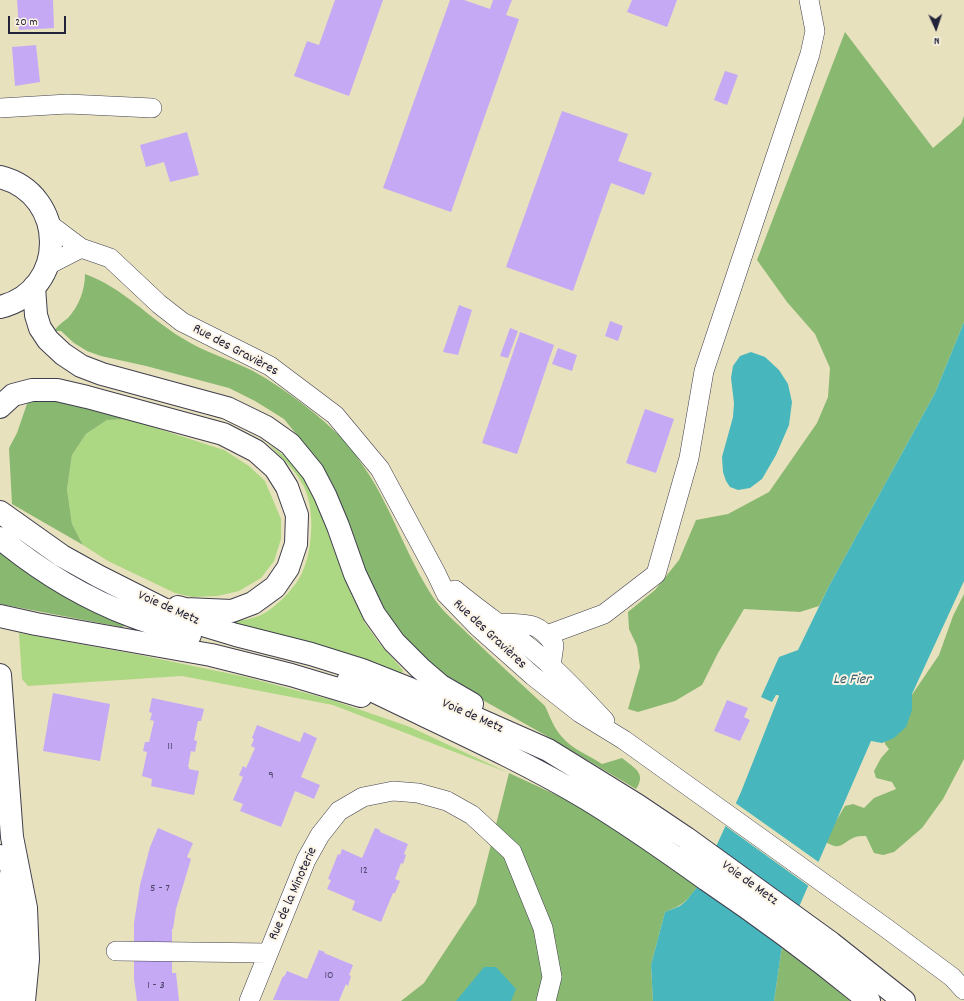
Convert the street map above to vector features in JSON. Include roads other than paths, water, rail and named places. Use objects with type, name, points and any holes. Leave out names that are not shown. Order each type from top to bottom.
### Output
[{"type":"main road","points":[[1,176],[18,184],[35,198],[43,210],[49,224],[52,244],[48,265],[34,287],[3,310]]},
{"type":"main road","points":[[34,287],[36,315],[40,328],[48,340],[63,354],[81,366],[102,374],[227,408],[266,427],[290,444],[312,472],[325,495],[355,574],[374,614],[394,642],[420,668],[441,686],[548,750]]},
{"type":"main road","points":[[0,407],[13,395],[32,390],[56,390],[87,396],[215,432],[256,451],[274,468],[287,488],[297,516],[296,544],[288,568],[275,587],[253,603],[232,611],[186,609],[118,586]]},
{"type":"main road","name":"Voie de Metz","points":[[0,512],[62,556],[183,619],[236,636],[311,654],[362,670],[410,689],[548,750],[637,805],[736,873],[831,943],[904,1001]]},
{"type":"main road","name":"Voie de Metz","points":[[0,538],[25,558],[50,575],[87,596],[131,616],[211,642],[295,664],[363,686],[532,768],[587,799],[628,825],[739,902],[813,956],[869,1001]]},
{"type":"main road","points":[[0,616],[36,624],[211,655],[291,674],[427,717]]},
{"type":"main road","points":[[0,675],[12,837],[26,908],[28,959],[24,1001]]},
{"type":"main road","points":[[7,1001],[10,950],[6,860],[12,837]]},
{"type":"street","points":[[551,666],[554,645],[548,635],[604,614],[656,574],[689,458],[704,371],[810,54],[815,31],[809,0]]},
{"type":"street","points":[[0,108],[68,104],[152,108]]},
{"type":"street","name":"Rue des Gravières","points":[[49,224],[81,248],[110,258],[158,304],[182,322],[270,366],[334,415],[380,469],[446,594],[464,614],[533,676],[581,705],[629,744],[952,977],[964,990]]},
{"type":"street","points":[[48,265],[81,248]]},
{"type":"street","name":"Rue des Gravières","points":[[436,573],[475,607],[500,623],[551,666],[581,705]]},
{"type":"street","name":"Rue des Gravières","points":[[500,623],[536,626],[548,635]]},
{"type":"street","name":"Rue des Gravières","points":[[533,676],[551,666]]},
{"type":"street","name":"Rue de la Minoterie","points":[[249,1001],[306,860],[320,835],[339,811],[363,797],[393,792],[418,793],[447,801],[472,814],[512,852],[543,928],[552,977],[546,1001]]},
{"type":"street","name":"Rue de la Minoterie","points":[[116,951],[268,952]]},
{"type":"water","name":"Le Fier","points":[[964,322],[964,581],[912,694],[912,710],[906,727],[894,738],[882,743],[871,741],[782,946],[774,1001],[653,1001],[651,965],[665,912],[680,906],[698,886],[741,792],[779,696],[776,695],[772,702],[761,697],[779,657],[798,650],[829,586],[935,393]]},
{"type":"water","points":[[751,352],[765,357],[779,370],[788,384],[792,402],[789,425],[776,455],[762,479],[750,488],[738,490],[730,487],[726,481],[723,472],[722,457],[733,417],[734,403],[731,378],[733,366],[740,356]]},
{"type":"water","points":[[484,967],[496,967],[516,989],[511,1001],[456,1001]]}]
